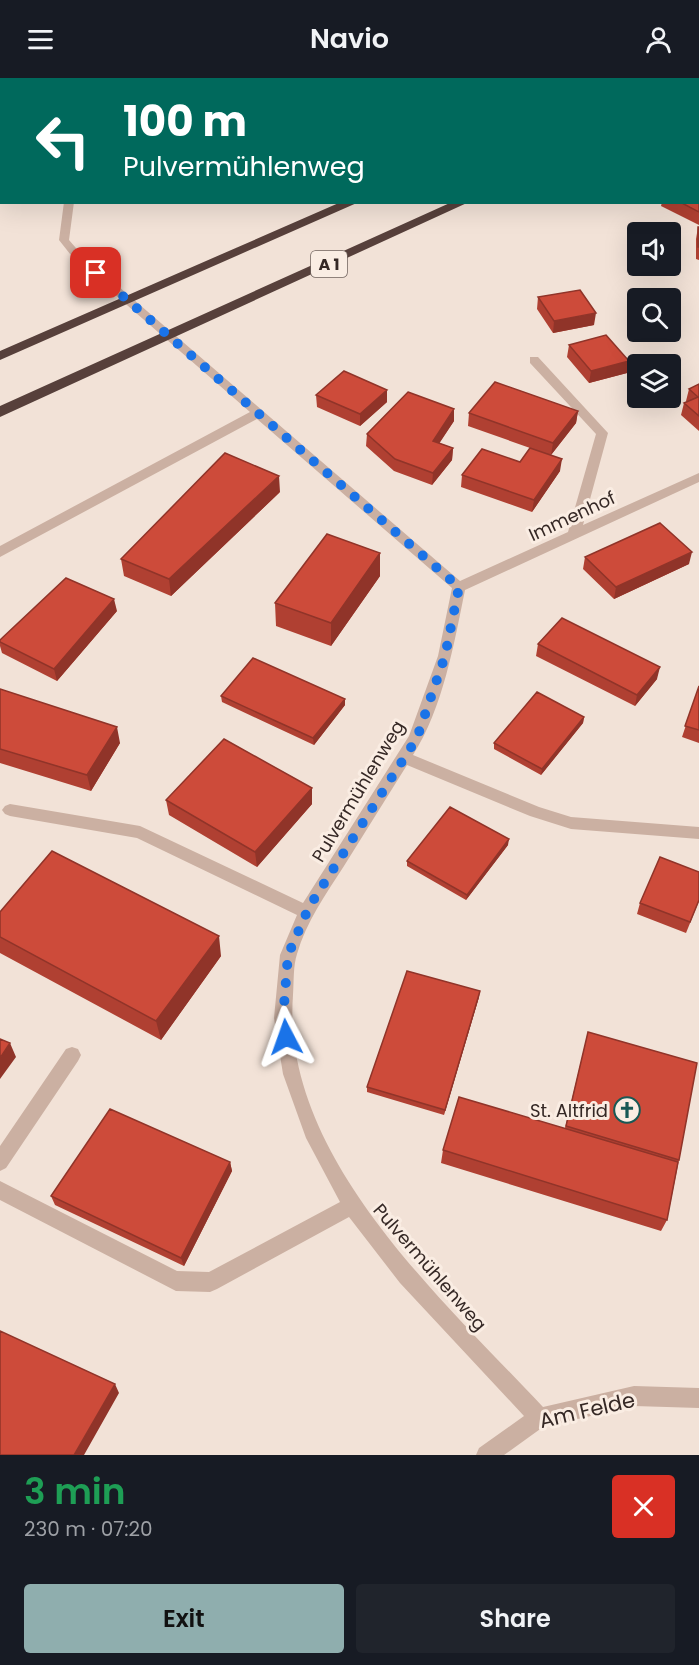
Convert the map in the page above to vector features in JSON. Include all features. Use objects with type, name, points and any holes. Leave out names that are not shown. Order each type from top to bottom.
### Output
[{"type":"highway","points":[[0,356],[349,204]]},
{"type":"highway","name":"A 1","points":[[0,412],[459,204]]},
{"type":"street","points":[[69,204],[64,240],[78,257],[459,587]]},
{"type":"street","points":[[534,360],[602,433],[574,535]]},
{"type":"street","points":[[0,552],[258,413]]},
{"type":"street","name":"Immenhof","points":[[459,587],[699,477]]},
{"type":"street","name":"Pulvermühlenweg","points":[[459,587],[445,656],[417,738],[307,912],[288,955],[283,1018],[292,1074],[315,1138],[352,1206],[407,1276],[538,1418]]},
{"type":"street","points":[[404,758],[535,812],[572,824],[699,833]]},
{"type":"street","points":[[10,810],[140,832],[224,870],[307,912]]},
{"type":"street","points":[[0,1162],[72,1055]]},
{"type":"street","points":[[0,1190],[176,1281],[210,1282],[352,1206]]},
{"type":"street","name":"Am Felde","points":[[486,1455],[538,1418],[634,1396],[699,1394]]},
{"type":"building","points":[[684,204],[699,204],[699,212]]},
{"type":"building","points":[[580,290],[596,313],[554,321],[538,297]]},
{"type":"building","points":[[606,335],[627,362],[591,371],[569,345]]},
{"type":"building","points":[[344,371],[387,390],[360,414],[316,395]]},
{"type":"building","points":[[495,382],[578,411],[553,443],[469,413]]},
{"type":"building","points":[[699,384],[699,416],[684,403],[698,397],[689,389]]},
{"type":"building","points":[[408,392],[454,409],[433,441],[453,448],[433,473],[395,459],[367,434]]},
{"type":"building","points":[[530,448],[562,459],[534,500],[462,475],[482,449],[520,462]]},
{"type":"building","points":[[225,453],[279,476],[169,579],[121,559]]},
{"type":"building","points":[[660,523],[692,552],[616,587],[585,557]]},
{"type":"building","points":[[327,534],[380,553],[331,623],[275,603]]},
{"type":"building","points":[[66,578],[114,599],[54,669],[0,642],[0,640]]},
{"type":"building","points":[[562,618],[660,667],[637,695],[538,644]]},
{"type":"building","points":[[253,658],[345,699],[313,738],[221,696]]},
{"type":"building","points":[[699,686],[699,730],[685,726]]},
{"type":"building","points":[[0,689],[117,727],[87,775],[0,749]]},
{"type":"building","points":[[537,692],[584,717],[542,769],[494,743]]},
{"type":"building","points":[[224,739],[312,788],[255,852],[166,800]]},
{"type":"building","points":[[450,807],[509,839],[467,895],[407,861]]},
{"type":"building","points":[[52,851],[219,936],[156,1021],[0,937],[0,912]]},
{"type":"building","points":[[660,857],[699,872],[699,900],[690,922],[640,903]]},
{"type":"building","points":[[407,971],[480,991],[445,1110],[367,1087]]},
{"type":"building","name":"St. Altfrid","points":[[588,1032],[697,1063],[679,1160],[566,1126]]},
{"type":"building","points":[[0,1039],[10,1043],[0,1058]]},
{"type":"building","points":[[459,1097],[678,1162],[667,1220],[443,1150]]},
{"type":"building","points":[[110,1109],[230,1162],[181,1258],[51,1196]]},
{"type":"building","points":[[0,1331],[115,1384],[74,1455],[0,1455]]},
{"type":"place","name":"St. Altfrid","points":[[627,1110]]},
{"type":"route","points":[[96,273],[459,587],[445,656],[417,738],[309,907],[288,955],[283,1018],[286,1037]]}]
